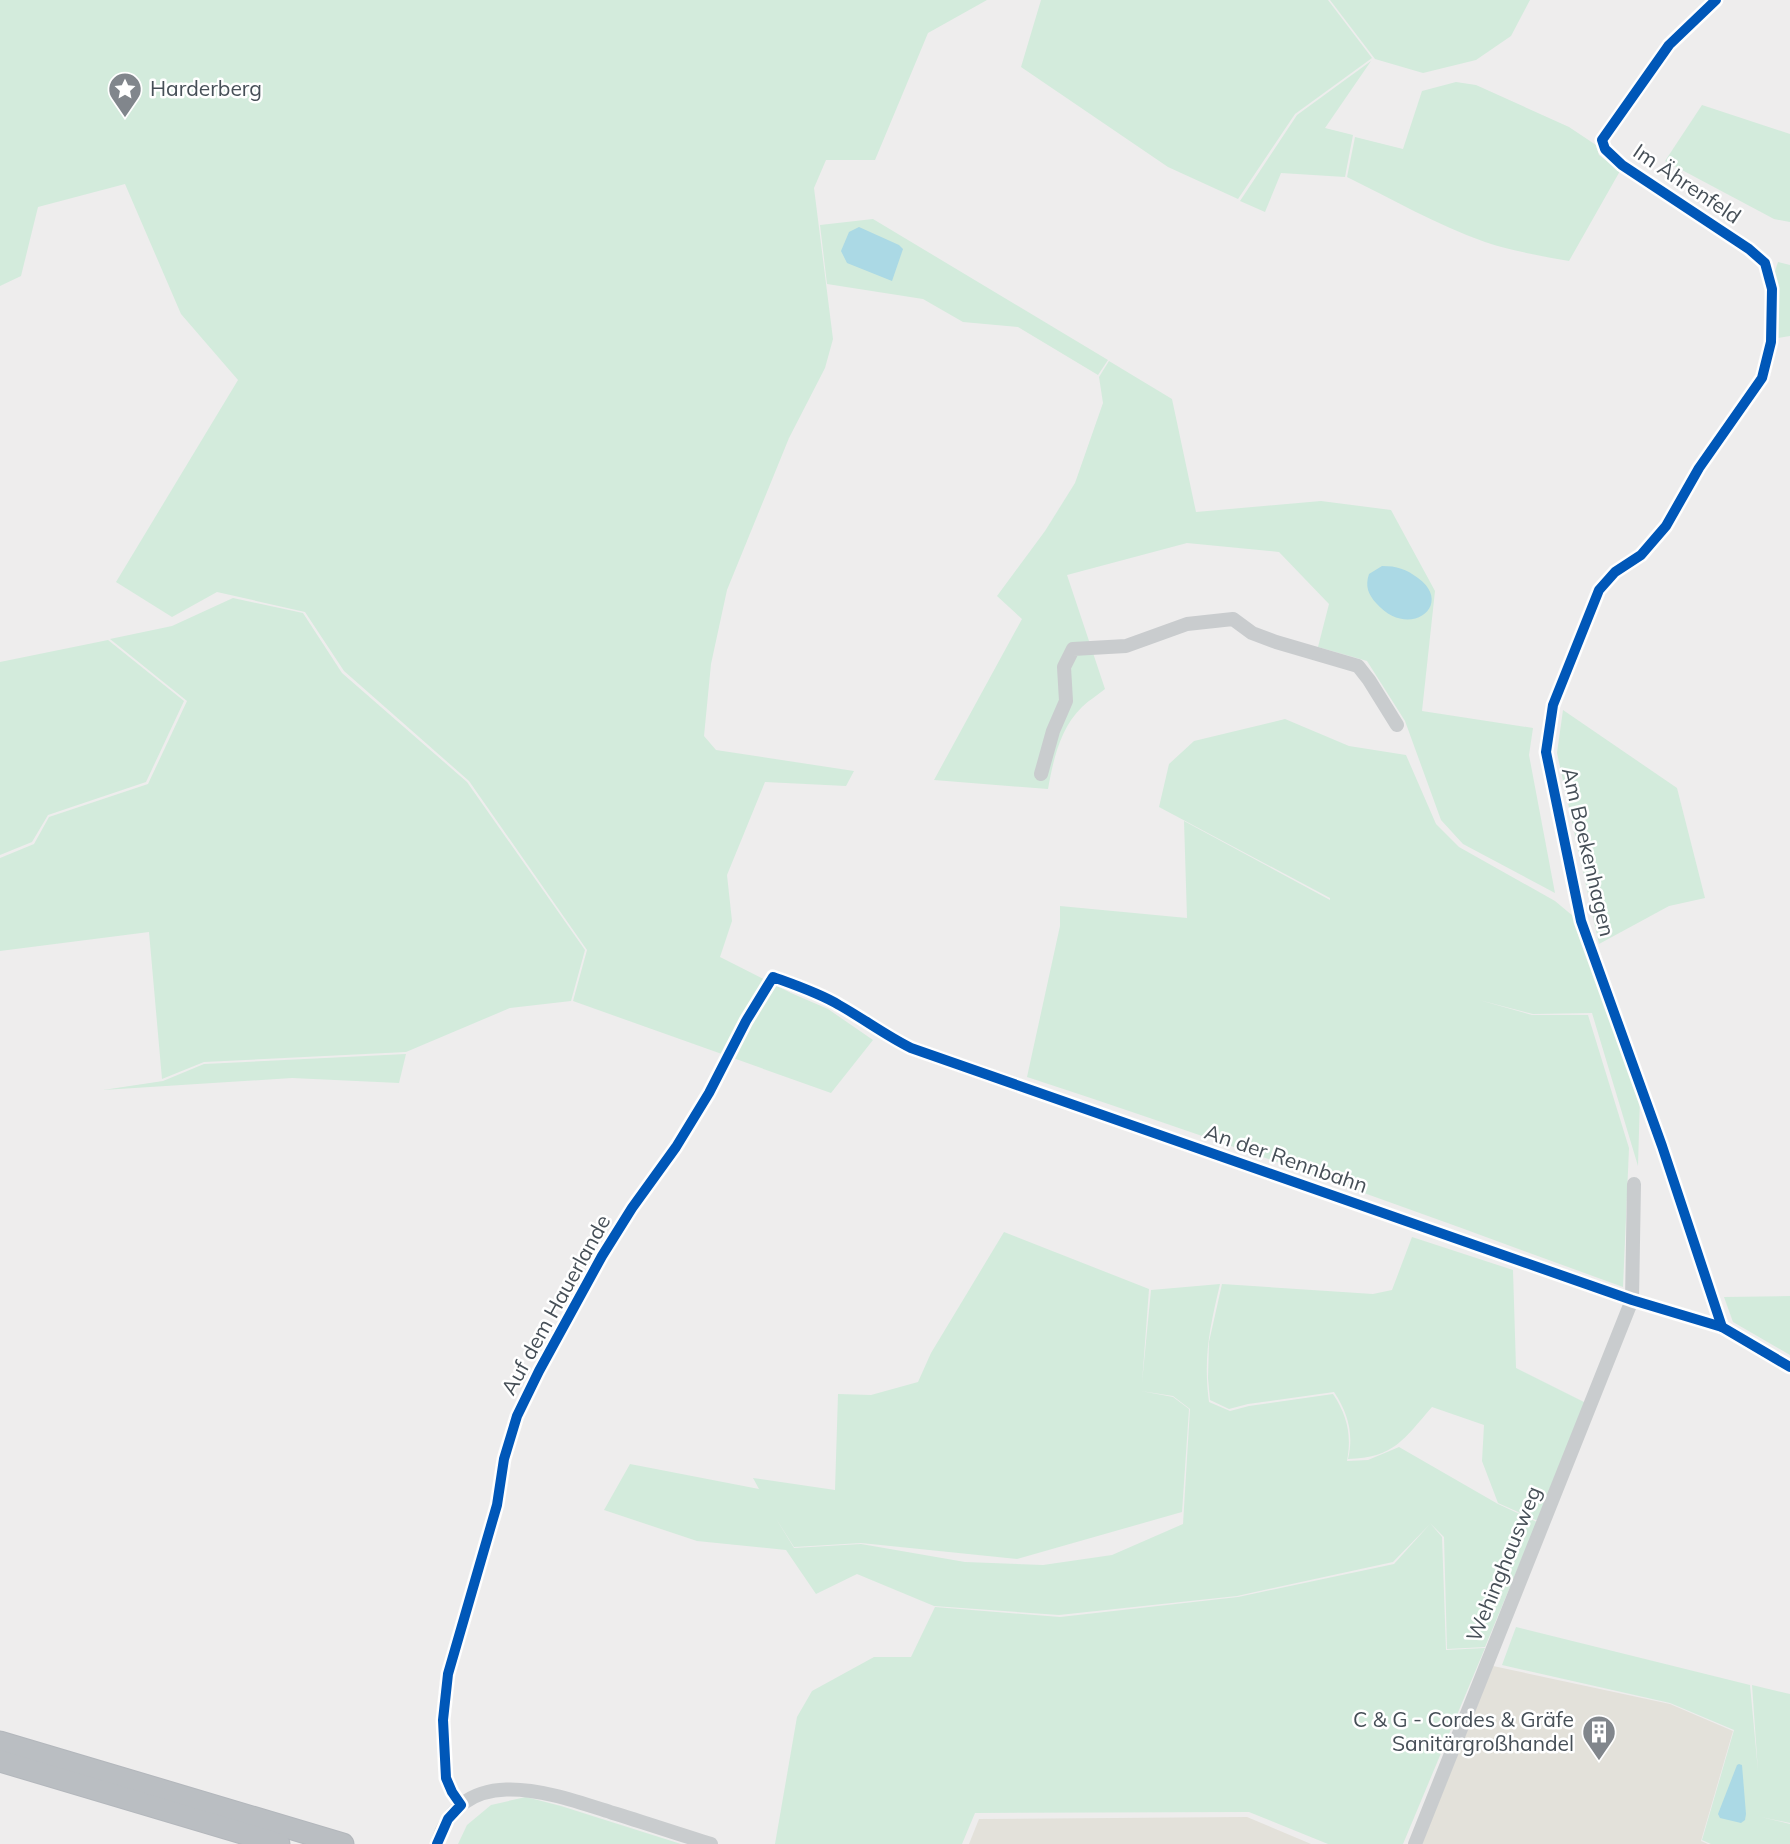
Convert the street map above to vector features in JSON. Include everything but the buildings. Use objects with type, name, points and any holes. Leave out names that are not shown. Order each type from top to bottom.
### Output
[{"type":"highway","points":[[0,1742],[342,1844]]},
{"type":"highway","points":[[0,1761],[279,1844]]},
{"type":"street","name":"Im Ährenfeld","points":[[1716,0],[1669,46],[1602,140],[1605,149],[1622,165],[1749,249],[1765,264],[1772,289],[1771,342],[1762,377],[1731,421]]},
{"type":"street","name":"Am Boekenhagen","points":[[1722,1327],[1662,1146],[1581,920],[1546,752],[1553,705],[1600,590],[1615,572],[1642,555],[1666,526],[1699,468],[1731,421]]},
{"type":"street","points":[[1041,774],[1053,731],[1066,701],[1064,667],[1073,649],[1126,646],[1187,624],[1233,619],[1252,633],[1357,666],[1397,725]]},
{"type":"street","name":"An der Rennbahn","points":[[773,977],[839,1004],[887,1036],[911,1048],[1632,1300],[1722,1327],[1790,1367]]},
{"type":"street","name":"Auf dem Hauerlande","points":[[461,1805],[446,1777],[443,1720],[449,1674],[497,1505],[504,1459],[517,1416],[542,1364],[602,1256],[632,1208],[676,1147],[773,977]]},
{"type":"street","points":[[1632,1300],[1634,1184]]},
{"type":"street","name":"Wehinghausweg","points":[[1415,1844],[1632,1300]]},
{"type":"street","points":[[438,1841],[448,1819],[461,1805],[494,1790],[520,1789],[561,1797],[711,1844]]},
{"type":"shaded area","points":[[1493,1666],[1670,1704],[1733,1731],[1701,1841],[1708,1844],[1422,1844]]},
{"type":"shaded area","points":[[1247,1817],[1311,1844],[969,1844],[979,1819]]},
{"type":"green space","points":[[0,0],[987,0],[928,33],[875,160],[826,160],[814,188],[833,339],[825,368],[789,438],[727,590],[711,664],[704,736],[716,750],[854,771],[846,786],[765,782],[727,875],[732,921],[720,957],[828,1009],[873,1040],[831,1093],[573,1001],[587,950],[469,781],[344,671],[305,612],[217,592],[172,617],[116,582],[238,380],[181,314],[125,184],[38,207],[21,276],[0,286]]},
{"type":"green space","points":[[1041,0],[1328,0],[1372,58],[1295,114],[1238,199],[1168,167],[1021,67]]},
{"type":"green space","points":[[1330,0],[1530,0],[1511,36],[1476,60],[1423,73],[1375,59]]},
{"type":"green space","points":[[1371,61],[1325,128],[1353,135],[1345,177],[1281,173],[1265,212],[1240,201],[1297,115]]},
{"type":"green space","points":[[1456,82],[1476,85],[1569,127],[1596,145],[1599,155],[1620,171],[1569,261],[1485,242],[1432,220],[1347,177],[1355,137],[1403,149],[1422,91]]},
{"type":"green space","points":[[1702,105],[1790,134],[1790,222],[1774,219],[1665,161]]},
{"type":"green space","points":[[873,219],[1108,360],[1098,375],[1018,327],[963,322],[923,299],[827,284],[820,225]]},
{"type":"green space","points":[[1778,262],[1790,265],[1790,336],[1778,338],[1775,271]]},
{"type":"green space","points":[[1109,361],[1172,399],[1196,512],[1321,501],[1391,510],[1435,591],[1422,711],[1533,728],[1529,755],[1555,893],[1463,844],[1441,820],[1405,721],[1367,661],[1318,647],[1329,604],[1279,552],[1187,543],[1067,575],[1105,689],[1082,707],[1068,725],[1055,756],[1048,789],[934,780],[1022,619],[997,596],[1045,531],[1075,483],[1103,403],[1099,377]]},
{"type":"green space","points":[[233,598],[303,613],[342,673],[467,782],[585,950],[571,1001],[510,1008],[406,1052],[204,1062],[162,1079],[149,932],[0,951],[0,858],[34,844],[49,817],[148,784],[187,701],[110,639],[172,626]]},
{"type":"green space","points":[[108,640],[184,701],[146,782],[48,815],[32,842],[0,855],[0,662]]},
{"type":"green space","points":[[1563,710],[1677,788],[1705,898],[1669,906],[1599,944],[1557,753]]},
{"type":"green space","points":[[1285,719],[1349,746],[1406,755],[1436,824],[1459,847],[1555,901],[1579,921],[1640,1097],[1638,1166],[1592,1013],[1533,1014],[1479,1000],[1532,1015],[1588,1015],[1629,1148],[1623,1287],[1251,1153],[1027,1077],[1060,926],[1060,906],[1187,918],[1184,821],[1330,900],[1159,807],[1169,764],[1194,741]]},
{"type":"green space","points":[[406,1054],[399,1083],[292,1078],[103,1090],[163,1081],[204,1064]]},
{"type":"green space","points":[[1004,1232],[1149,1289],[1142,1383],[1151,1290],[1220,1284],[1209,1342],[1209,1402],[1230,1411],[1333,1394],[1347,1426],[1347,1461],[1368,1460],[1399,1447],[1498,1504],[1537,1522],[1485,1647],[1447,1649],[1444,1537],[1430,1523],[1442,1537],[1446,1650],[1485,1648],[1403,1844],[1328,1844],[1249,1812],[975,1813],[962,1844],[775,1844],[797,1717],[812,1691],[874,1657],[911,1657],[935,1607],[1060,1617],[1238,1597],[1394,1564],[1430,1524],[1393,1562],[1237,1596],[1059,1615],[934,1606],[857,1574],[816,1594],[786,1550],[697,1541],[604,1510],[630,1464],[759,1489],[753,1478],[835,1490],[838,1394],[871,1395],[918,1382],[931,1353]],"holes":[[[1141,1391],[1173,1396],[1190,1409],[1183,1524],[1112,1555],[1043,1565],[965,1562],[861,1544],[794,1548],[775,1517],[794,1547],[861,1543],[1017,1559],[1182,1512],[1189,1409],[1173,1397]]]},
{"type":"green space","points":[[1412,1237],[1513,1270],[1516,1368],[1586,1403],[1538,1521],[1498,1503],[1482,1461],[1484,1425],[1432,1407],[1397,1445],[1377,1455],[1348,1459],[1348,1424],[1334,1392],[1229,1409],[1210,1400],[1209,1342],[1222,1284],[1373,1294],[1392,1290]]},
{"type":"green space","points":[[1790,1296],[1790,1355],[1733,1322],[1724,1297]]},
{"type":"green space","points":[[1516,1627],[1750,1685],[1758,1771],[1752,1685],[1790,1694],[1790,1823],[1761,1817],[1790,1824],[1790,1844],[1711,1844],[1702,1840],[1734,1730],[1670,1703],[1502,1665]]},
{"type":"green space","points":[[526,1797],[681,1844],[458,1844],[467,1825],[491,1805]]},
{"type":"water","points":[[859,227],[903,249],[892,281],[847,263],[841,251],[849,232]]},
{"type":"water","points":[[1382,566],[1405,570],[1428,588],[1432,599],[1430,608],[1423,615],[1414,619],[1402,619],[1389,614],[1376,603],[1368,590],[1367,582],[1369,574]]},
{"type":"water","points":[[1739,1764],[1742,1765],[1746,1814],[1741,1823],[1720,1818],[1718,1814]]},
{"type":"cycle path","points":[[1716,0],[1669,45],[1602,140],[1605,149],[1622,165],[1749,249],[1765,263],[1772,289],[1771,342],[1762,378],[1699,468],[1666,526],[1641,555],[1615,572],[1599,590],[1553,705],[1546,752],[1581,921],[1662,1146],[1722,1327]]},
{"type":"cycle path","points":[[437,1844],[448,1819],[461,1805],[446,1778],[443,1720],[448,1674],[497,1505],[504,1459],[517,1416],[602,1256],[632,1208],[676,1147],[773,977],[831,1001],[911,1048],[1632,1300],[1722,1327],[1790,1367]]},
{"type":"place","name":"Harderberg","points":[[125,119]]},
{"type":"place","name":"C & G - Cordes & Gräfe Sanitärgroßhandel","points":[[1599,1762]]}]
